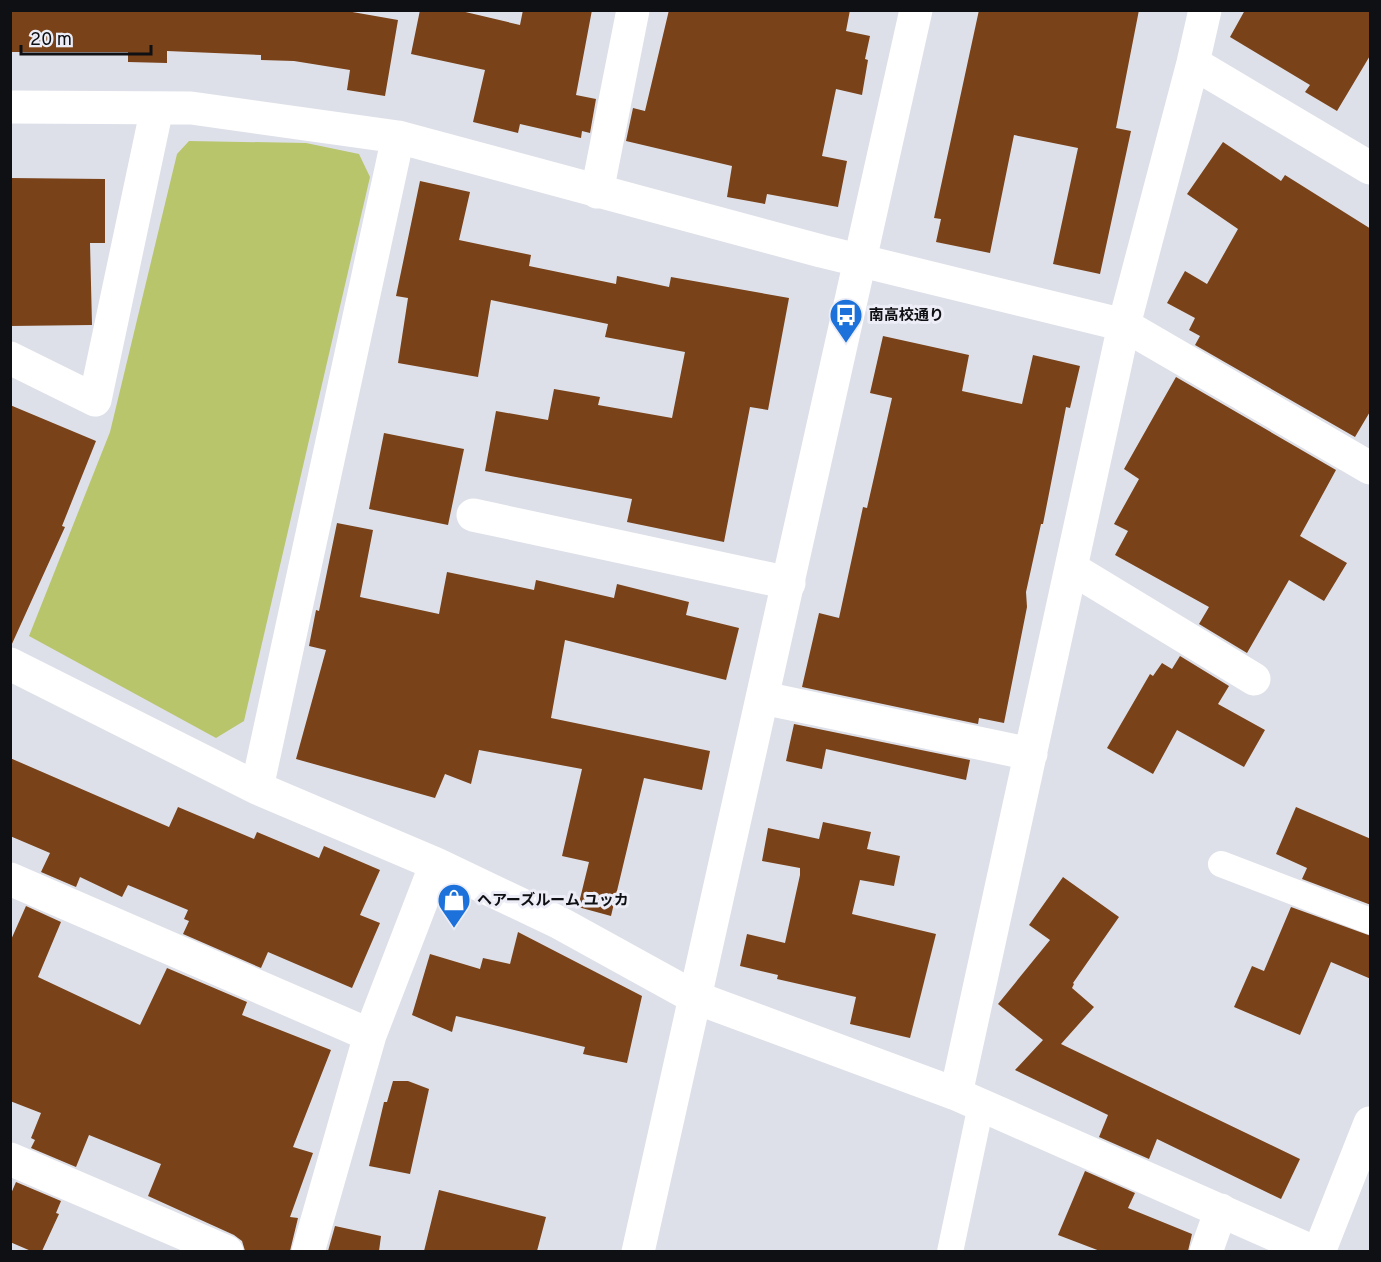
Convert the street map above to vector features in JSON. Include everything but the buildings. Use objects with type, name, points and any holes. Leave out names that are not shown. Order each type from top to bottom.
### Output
[{"type":"street","points":[[597,192],[633,10]]},
{"type":"street","points":[[638,1251],[916,10]]},
{"type":"street","points":[[968,1099],[1031,754],[1071,568],[1124,325],[1205,10]]},
{"type":"street","points":[[1193,63],[1371,168]]},
{"type":"street","points":[[10,107],[191,108],[398,137],[860,261],[1124,325],[1371,468]]},
{"type":"street","points":[[10,358],[95,400],[157,108]]},
{"type":"street","points":[[257,788],[398,137]]},
{"type":"street","points":[[473,515],[789,583]]},
{"type":"street","points":[[1071,568],[1254,679]]},
{"type":"street","points":[[10,664],[257,788],[436,864],[558,922],[694,997],[968,1099],[1314,1251]]},
{"type":"street","points":[[763,698],[1031,754]]},
{"type":"street","points":[[308,1251],[370,1035],[436,864]]},
{"type":"street","points":[[10,879],[370,1035]]},
{"type":"street","points":[[1319,1251],[1371,1123]]},
{"type":"street","points":[[10,1159],[227,1251]]},
{"type":"street","points":[[1206,1251],[1221,1210]]},
{"type":"lane","points":[[1221,864],[1371,921]]},
{"type":"lane","points":[[950,1251],[968,1099]]},
{"type":"green space","points":[[189,141],[306,143],[359,154],[370,177],[244,721],[216,738],[29,636],[110,432],[177,154]]},
{"type":"place","name":"南高校通り","points":[[846,344]]},
{"type":"place","name":"ヘアーズルーム ユッカ","points":[[454,929]]}]
